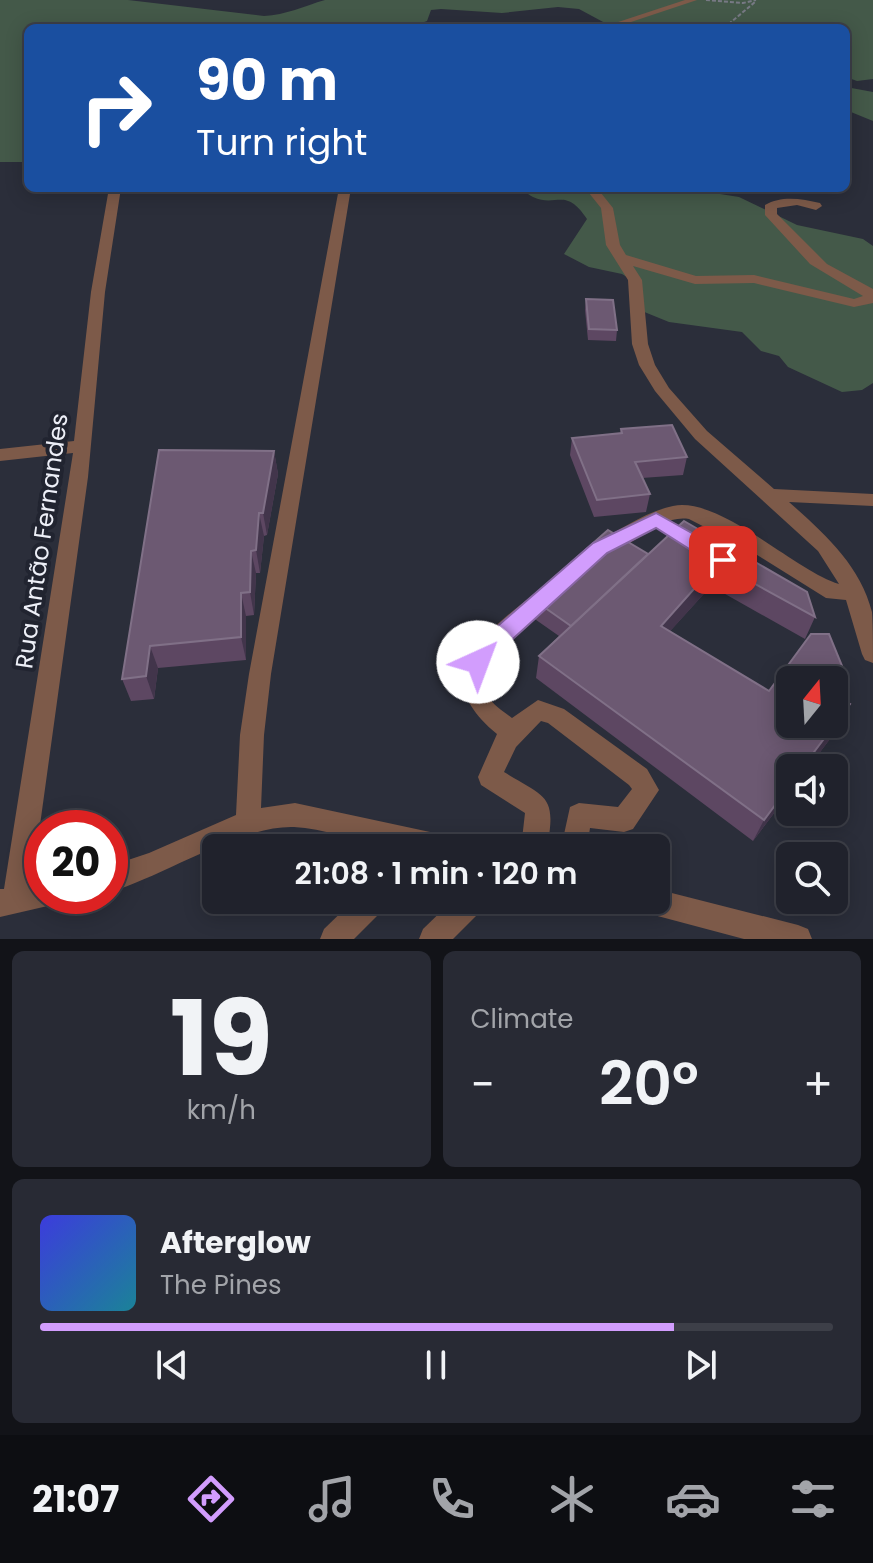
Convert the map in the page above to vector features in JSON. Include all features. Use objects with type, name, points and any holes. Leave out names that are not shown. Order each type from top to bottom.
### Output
[{"type":"street","points":[[617,24],[693,0]]},
{"type":"street","name":"Rua Antão Fernandes","points":[[19,900],[82,446],[98,292],[114,192]]},
{"type":"street","points":[[248,822],[252,735],[260,674],[344,192]]},
{"type":"street","points":[[594,192],[607,208],[613,245],[636,284],[640,344],[647,365],[663,391],[701,435],[825,546],[843,569],[864,617],[873,654]]},
{"type":"street","points":[[622,258],[695,280],[754,279],[854,303],[870,299],[871,294],[862,288],[829,272],[771,215],[771,205],[785,201],[816,206]]},
{"type":"street","points":[[0,455],[82,446]]},
{"type":"street","points":[[769,495],[873,500]]},
{"type":"street","points":[[584,562],[600,548],[663,524],[681,511],[694,513],[833,592],[853,592]]},
{"type":"street","points":[[513,733],[479,702],[473,691],[474,672],[485,650],[560,583]]},
{"type":"street","points":[[537,834],[538,807],[490,777],[494,763],[513,733],[529,715],[538,710],[556,716],[645,783],[645,797],[624,820],[579,815],[576,834]]},
{"type":"street","points":[[128,873],[181,854],[248,822],[272,815],[295,815],[378,834]]},
{"type":"street","points":[[670,906],[798,939]]},
{"type":"street","points":[[334,939],[359,914]]},
{"type":"street","points":[[433,939],[458,914]]},
{"type":"path","points":[[703,0],[756,1]]},
{"type":"path","points":[[730,24],[756,1]]},
{"type":"green space","points":[[0,0],[128,0],[264,16],[325,0],[873,0],[873,79],[857,81],[850,78],[850,24],[615,24],[605,23],[579,9],[558,7],[502,13],[431,10],[427,21],[419,24],[24,24],[24,162],[0,162]]},
{"type":"green space","points":[[850,88],[873,92],[873,121],[850,112]]},
{"type":"green space","points":[[525,192],[707,192],[739,197],[797,225],[863,239],[873,246],[873,383],[862,390],[842,392],[788,367],[779,356],[761,351],[742,332],[669,322],[637,309],[633,281],[622,274],[589,267],[564,254],[587,219],[579,209],[567,200],[533,197]]},
{"type":"building","points":[[586,299],[613,300],[617,330],[589,329]]},
{"type":"building","points":[[672,425],[687,457],[635,462],[650,494],[597,500],[572,438],[622,433],[621,429]]},
{"type":"building","points":[[159,450],[274,451],[263,513],[259,513],[256,550],[251,551],[250,592],[241,593],[241,637],[150,646],[146,676],[122,679]]},
{"type":"building","points":[[684,521],[807,592],[815,617],[717,563],[661,626],[769,691],[776,682],[776,738],[824,738],[812,754],[776,754],[776,804],[764,820],[539,656]]},
{"type":"building","points":[[608,530],[648,554],[571,626],[531,598]]},
{"type":"building","points":[[811,634],[829,634],[842,666],[787,666]]},
{"type":"route","points":[[478,662],[485,650],[600,548],[656,520],[723,560]]}]
